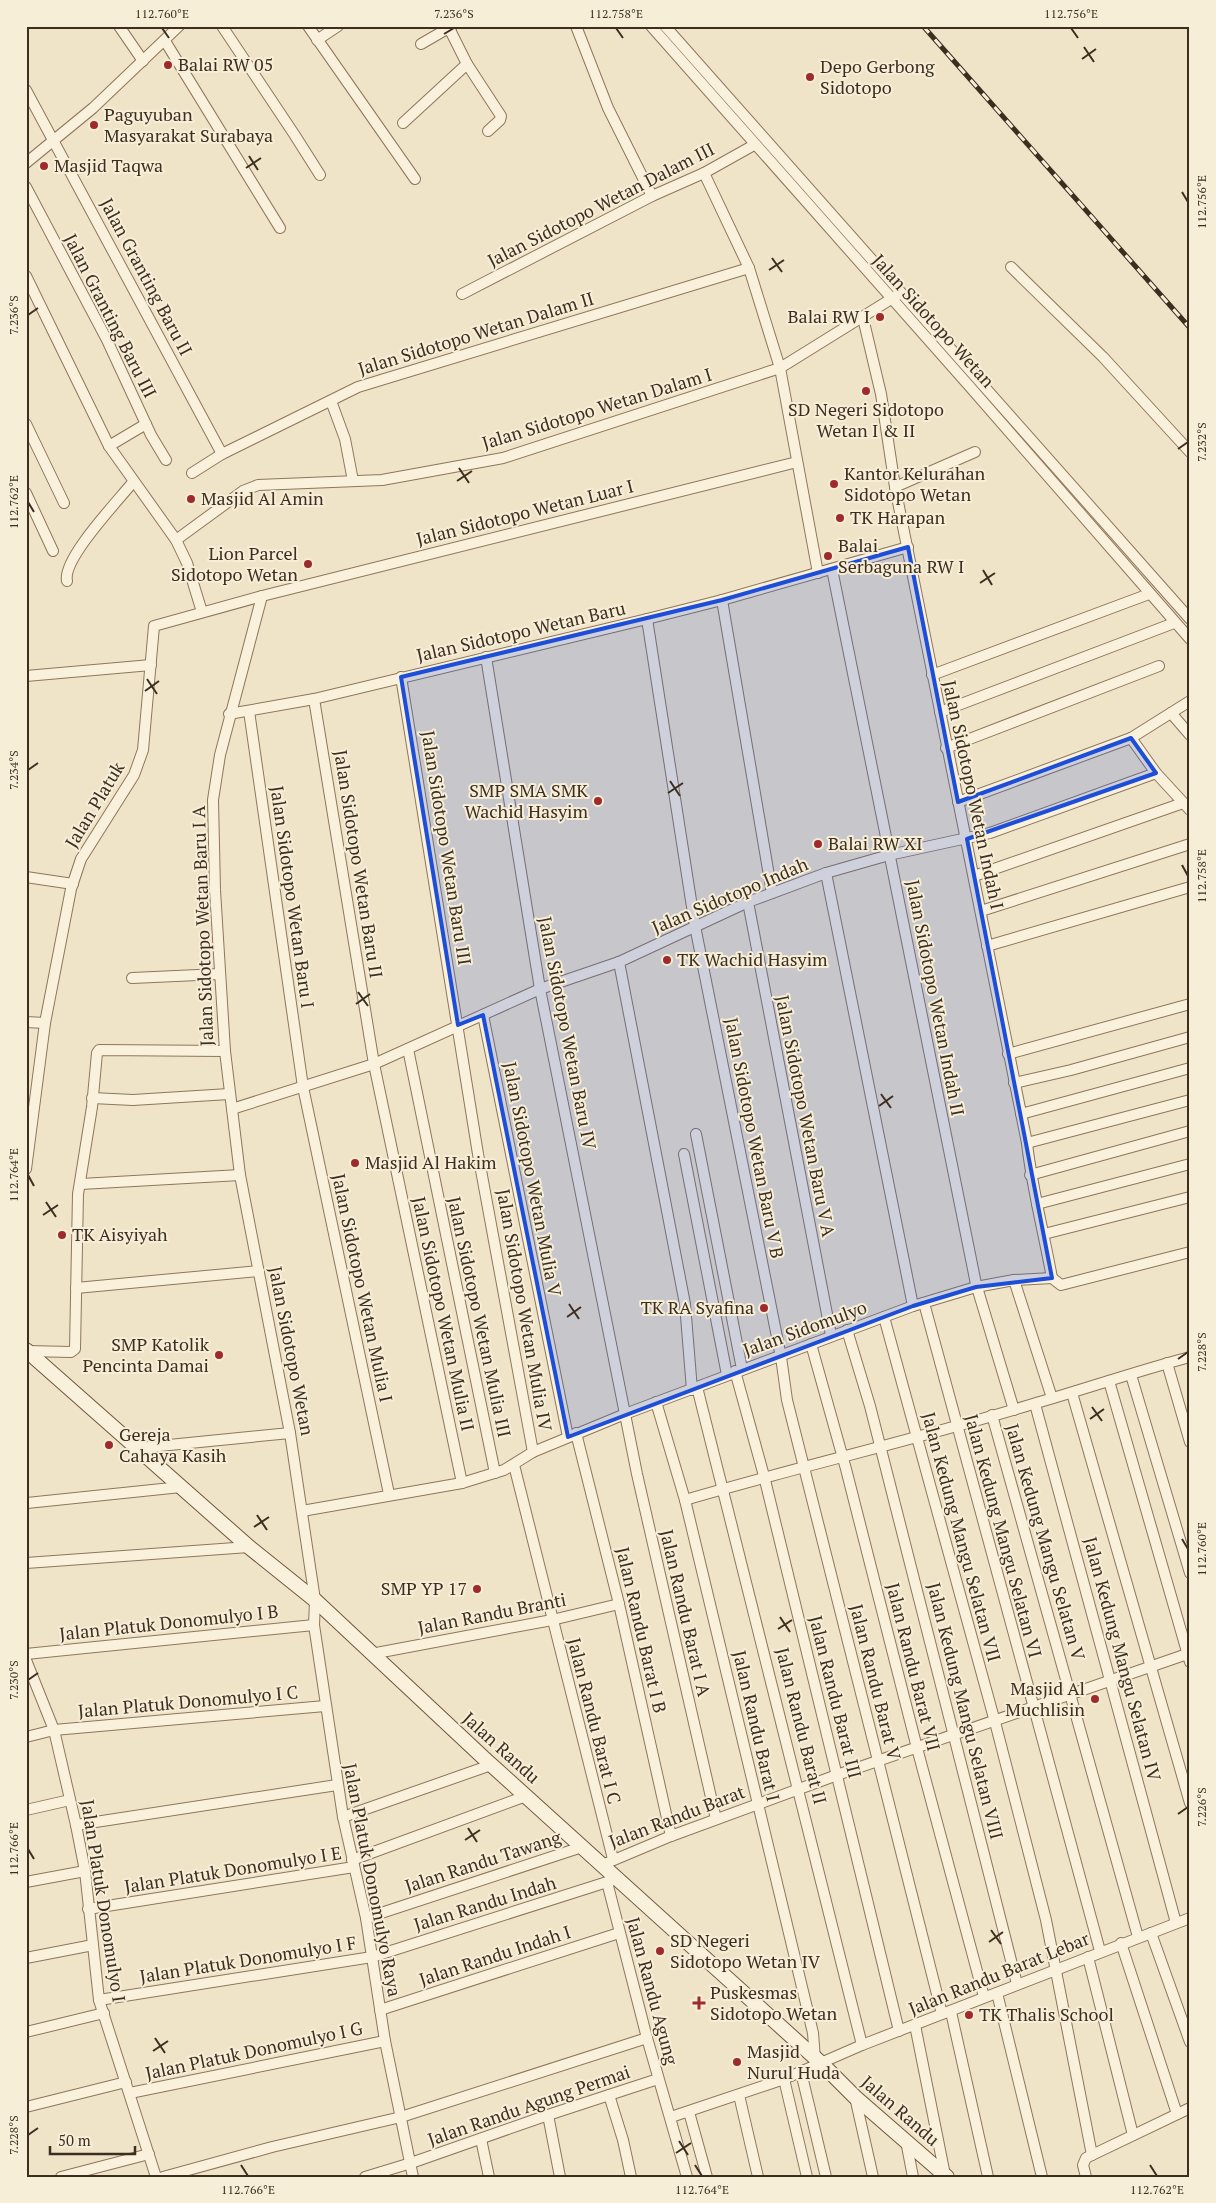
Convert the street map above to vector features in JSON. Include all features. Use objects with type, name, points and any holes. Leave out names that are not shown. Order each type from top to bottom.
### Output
[{"type":"street","points":[[119,26],[143,61]]},
{"type":"street","points":[[26,163],[92,108],[179,26]]},
{"type":"street","points":[[222,26],[320,175]]},
{"type":"street","points":[[308,26],[415,179]]},
{"type":"street","points":[[317,40],[338,26]]},
{"type":"street","points":[[576,26],[608,108],[652,196]]},
{"type":"street","name":"Jalan Sidotopo Wetan","points":[[651,26],[1190,639]]},
{"type":"street","name":"Jalan Sidotopo Wetan","points":[[665,26],[1190,619]]},
{"type":"street","points":[[421,44],[450,27],[467,64],[501,116],[500,120],[488,131]]},
{"type":"street","points":[[164,41],[280,228]]},
{"type":"street","points":[[403,123],[467,64]]},
{"type":"street","name":"Jalan Granting Baru II","points":[[26,90],[222,454]]},
{"type":"street","name":"Jalan Sidotopo Wetan Dalam III","points":[[462,294],[652,196],[704,173],[754,145]]},
{"type":"street","points":[[704,173],[749,268],[780,368],[818,573]]},
{"type":"street","name":"Jalan Granting Baru III","points":[[26,187],[107,340],[146,424],[166,460]]},
{"type":"street","points":[[1012,267],[1102,357],[1190,452]]},
{"type":"street","name":"Jalan Sidotopo Wetan Dalam II","points":[[192,473],[222,454],[358,387],[749,268]]},
{"type":"street","points":[[26,276],[109,446],[176,540],[187,563],[202,612]]},
{"type":"street","name":"Jalan Sidotopo Wetan Dalam I","points":[[176,540],[250,487],[258,485],[382,480],[503,458],[780,368],[892,300],[902,292]]},
{"type":"street","name":"Jalan Sidotopo Wetan Indah I","points":[[862,318],[881,394],[895,487],[946,748],[967,839],[1027,1143],[1030,1175],[1052,1278]]},
{"type":"street","points":[[331,400],[344,439],[353,481]]},
{"type":"street","points":[[26,424],[64,503]]},
{"type":"street","points":[[109,446],[146,424]]},
{"type":"street","points":[[895,487],[975,452]]},
{"type":"street","name":"Jalan Sidotopo Wetan Luar I","points":[[262,596],[797,462]]},
{"type":"street","points":[[67,581],[67,571],[81,544],[133,482]]},
{"type":"street","points":[[26,493],[54,551]]},
{"type":"street","name":"Jalan Sidotopo Wetan Baru","points":[[229,714],[314,699],[647,619],[722,600],[908,547]]},
{"type":"street","name":"Jalan Sidotopo Wetan Indah II","points":[[832,569],[976,1287],[1014,1410]]},
{"type":"street","points":[[932,675],[1149,594]]},
{"type":"street","name":"Jalan Platuk","points":[[26,1169],[46,1023],[73,884],[81,859],[134,775],[143,750],[154,626],[262,596]]},
{"type":"street","name":"Jalan Sidotopo Wetan Baru I A","points":[[232,1109],[225,1051],[220,974],[215,890],[213,800],[229,714],[246,659],[262,596]]},
{"type":"street","points":[[722,600],[772,893]]},
{"type":"street","name":"Jalan Sidotopo Wetan Baru V B","points":[[647,619],[695,926],[781,1357]]},
{"type":"street","points":[[940,712],[1174,623]]},
{"type":"street","name":"Jalan Sidotopo Wetan Baru IV","points":[[486,657],[540,989],[625,1414]]},
{"type":"street","points":[[26,676],[151,664]]},
{"type":"street","points":[[946,748],[1159,666]]},
{"type":"street","name":"Jalan Sidotopo Wetan Baru III","points":[[401,677],[458,1024]]},
{"type":"street","name":"Jalan Sidotopo Wetan Baru II","points":[[314,699],[374,1064]]},
{"type":"street","points":[[958,802],[1132,738],[1190,701]]},
{"type":"street","name":"Jalan Sidotopo Wetan Baru I","points":[[249,711],[303,1088]]},
{"type":"street","points":[[1171,713],[1190,735]]},
{"type":"street","points":[[974,876],[1186,806],[1156,772],[1132,738]]},
{"type":"street","name":"Jalan Sidotopo Indah","points":[[232,1109],[374,1064],[458,1024],[483,1015],[540,989],[619,962],[748,902],[826,873],[889,855],[990,833],[1156,772]]},
{"type":"street","points":[[981,911],[1190,844]]},
{"type":"street","points":[[826,873],[913,1306]]},
{"type":"street","points":[[26,877],[73,884]]},
{"type":"street","points":[[987,946],[1190,887]]},
{"type":"street","name":"Jalan Sidotopo Wetan Baru V A","points":[[748,902],[831,1336]]},
{"type":"street","name":"Jalan Randu Barat II","points":[[619,962],[685,1304],[695,1389],[723,1489],[800,1788],[862,2045]]},
{"type":"street","points":[[132,978],[220,974]]},
{"type":"street","points":[[1008,1054],[1190,1004]]},
{"type":"street","name":"Jalan Sidotopo Wetan Mulia V","points":[[483,1015],[572,1435]]},
{"type":"street","points":[[26,1022],[46,1023]]},
{"type":"street","name":"Jalan Sidotopo Wetan Mulia IV","points":[[458,1024],[478,1154],[533,1452]]},
{"type":"street","points":[[1014,1083],[1071,1070],[1190,1037]]},
{"type":"street","name":"Jalan Sidotopo Wetan Mulia III","points":[[408,1049],[495,1473]]},
{"type":"street","points":[[27,1350],[71,1352],[75,1349],[78,1194],[81,1184],[99,1050],[225,1051]]},
{"type":"street","name":"Jalan Sidotopo Wetan Mulia II","points":[[374,1064],[462,1483]]},
{"type":"street","points":[[1021,1114],[1190,1068]]},
{"type":"street","name":"Jalan Sidotopo Wetan Mulia I","points":[[303,1088],[389,1494]]},
{"type":"street","points":[[92,1098],[133,1100],[229,1094]]},
{"type":"street","points":[[1027,1143],[1190,1100]]},
{"type":"street","name":"Jalan Sidotopo Wetan","points":[[232,1109],[240,1175],[290,1433],[315,1600]]},
{"type":"street","points":[[1030,1175],[1190,1131]]},
{"type":"street","points":[[696,1134],[735,1372]]},
{"type":"street","points":[[684,1154],[735,1372]]},
{"type":"street","points":[[1037,1204],[1190,1164]]},
{"type":"street","points":[[81,1184],[240,1175]]},
{"type":"street","points":[[1044,1234],[1190,1197]]},
{"type":"street","name":"Jalan Sidomulyo","points":[[572,1435],[735,1372],[781,1357],[847,1330],[913,1306],[976,1287],[1014,1280],[1052,1278],[1061,1285],[1190,1252]]},
{"type":"street","points":[[76,1288],[259,1271]]},
{"type":"street","points":[[1014,1280],[1052,1398]]},
{"type":"street","name":"Jalan Kedung Mangu Selatan VI","points":[[924,1303],[1100,1951]]},
{"type":"street","name":"Jalan Kedung Mangu Selatan VII","points":[[884,1317],[995,1722],[1046,1920],[1092,2155]]},
{"type":"street","name":"Jalan Kedung Mangu Selatan VIII","points":[[847,1330],[881,1447],[1017,1984]]},
{"type":"street","name":"Jalan Randu Barat VII","points":[[811,1344],[843,1457],[917,1748],[984,1997]]},
{"type":"street","name":"Jalan Randu","points":[[27,1350],[181,1487],[315,1600],[371,1654],[582,1847],[607,1862],[612,1881],[946,2176]]},
{"type":"street","name":"Jalan Randu Barat V","points":[[781,1357],[787,1400],[804,1468],[878,1760],[988,2177]]},
{"type":"street","points":[[685,1500],[764,1476],[804,1468],[1072,1394],[1190,1357]]},
{"type":"street","points":[[1167,1363],[1190,1442]]},
{"type":"street","name":"Jalan Randu Barat III","points":[[735,1372],[764,1476],[899,2031]]},
{"type":"street","points":[[1131,1374],[1190,1573]]},
{"type":"street","points":[[1109,1381],[1189,1656]]},
{"type":"street","points":[[1072,1394],[1190,1803]]},
{"type":"street","name":"Jalan Randu Barat I","points":[[656,1402],[685,1500],[813,2033],[818,2061]]},
{"type":"street","name":"Jalan Kedung Mangu Selatan IV","points":[[1034,1404],[1112,1681],[1176,1923]]},
{"type":"street","name":"Jalan Randu Barat I A","points":[[625,1414],[651,1538],[716,1819]]},
{"type":"street","name":"Jalan Kedung Mangu Selatan V","points":[[992,1415],[1138,1937]]},
{"type":"street","points":[[139,1448],[290,1433]]},
{"type":"street","points":[[302,1511],[389,1494],[462,1483],[514,1465],[533,1452],[572,1435]]},
{"type":"street","name":"Jalan Randu Barat I B","points":[[572,1435],[619,1604],[672,1836]]},
{"type":"street","name":"Jalan Randu Barat I C","points":[[514,1465],[552,1620],[607,1862]]},
{"type":"street","points":[[27,1503],[181,1487]]},
{"type":"street","points":[[26,1563],[249,1546]]},
{"type":"street","name":"Jalan Platuk Donomulyo Raya","points":[[315,1600],[314,1625],[337,1785],[366,1918],[385,2041],[413,2177]]},
{"type":"street","name":"Jalan Randu Branti","points":[[371,1654],[552,1620],[619,1604]]},
{"type":"street","name":"Jalan Platuk Donomulyo I B","points":[[26,1654],[314,1625]]},
{"type":"street","name":"Jalan Randu Barat","points":[[607,1862],[758,1803],[878,1760],[1189,1656]]},
{"type":"street","name":"Jalan Platuk Donomulyo I","points":[[26,1660],[54,1730],[76,1825],[85,1871],[99,2000],[156,2177]]},
{"type":"street","name":"Jalan Platuk Donomulyo I C","points":[[26,1737],[54,1730],[325,1706]]},
{"type":"street","points":[[343,1817],[491,1765]]},
{"type":"street","points":[[76,1825],[337,1785]]},
{"type":"street","name":"Jalan Platuk Donomulyo I E","points":[[88,1909],[353,1864],[526,1796]]},
{"type":"street","points":[[26,1810],[70,1800]]},
{"type":"street","name":"Jalan Randu Tawang","points":[[366,1918],[582,1847]]},
{"type":"street","points":[[26,1882],[85,1871]]},
{"type":"street","name":"Jalan Randu Agung","points":[[612,1881],[619,1933],[658,2079],[671,2117],[687,2177]]},
{"type":"street","name":"Jalan Randu Indah","points":[[372,1957],[612,1881]]},
{"type":"street","name":"Jalan Randu Barat Lebar","points":[[671,2117],[784,2079],[801,2072],[818,2061],[946,2013],[1121,1943],[1176,1923],[1189,1921]]},
{"type":"street","name":"Jalan Randu Indah I","points":[[380,2010],[619,1933]]},
{"type":"street","points":[[1151,1933],[1190,2042]]},
{"type":"street","points":[[1121,1943],[1176,2114]]},
{"type":"street","points":[[26,1958],[93,1944]]},
{"type":"street","name":"Jalan Platuk Donomulyo I F","points":[[99,2000],[372,1957]]},
{"type":"street","points":[[1088,1957],[1133,2135]]},
{"type":"street","points":[[996,1993],[1042,2177]]},
{"type":"street","points":[[26,2032],[104,2013]]},
{"type":"street","points":[[915,2025],[946,2176]]},
{"type":"street","points":[[163,2177],[272,2147],[400,2117],[647,2038]]},
{"type":"street","name":"Jalan Platuk Donomulyo I G","points":[[130,2094],[385,2041]]},
{"type":"street","points":[[801,2072],[826,2177]]},
{"type":"street","name":"Jalan Randu Agung Permai","points":[[364,2177],[410,2164],[548,2115],[658,2079]]},
{"type":"street","points":[[784,2079],[807,2177]]},
{"type":"street","points":[[26,2107],[126,2082]]},
{"type":"street","points":[[610,2095],[631,2177]]},
{"type":"street","points":[[739,2095],[758,2177]]},
{"type":"street","points":[[855,2097],[873,2177]]},
{"type":"street","points":[[1086,2177],[1082,2166],[1086,2158],[1190,2108]]},
{"type":"street","points":[[689,2112],[707,2177]]},
{"type":"street","points":[[548,2115],[560,2177]]},
{"type":"street","points":[[481,2139],[489,2177]]},
{"type":"street","points":[[906,2140],[913,2177]]},
{"type":"street","points":[[61,2177],[149,2154]]},
{"type":"highlighted area","points":[[908,547],[958,802],[1131,738],[1156,773],[967,839],[1052,1278],[976,1287],[913,1306],[568,1437],[483,1015],[458,1025],[401,677],[722,600]]},
{"type":"railway","points":[[923,26],[1190,328]]},
{"type":"place","name":"Balai RW 05","points":[[168,65]]},
{"type":"place","name":"Depo Gerbong Sidotopo","points":[[810,77]]},
{"type":"place","name":"Paguyuban Masyarakat Surabaya","points":[[94,125]]},
{"type":"place","name":"Masjid Taqwa","points":[[44,166]]},
{"type":"place","name":"Balai RW I","points":[[880,317]]},
{"type":"place","name":"SD Negeri Sidotopo Wetan I & II","points":[[866,391]]},
{"type":"place","name":"Kantor Kelurahan Sidotopo Wetan","points":[[834,484]]},
{"type":"place","name":"Masjid Al Amin","points":[[191,499]]},
{"type":"place","name":"TK Harapan","points":[[840,518]]},
{"type":"place","name":"Balai Serbaguna RW I","points":[[828,556]]},
{"type":"place","name":"Lion Parcel Sidotopo Wetan","points":[[308,564]]},
{"type":"place","name":"SMP SMA SMK Wachid Hasyim","points":[[598,801]]},
{"type":"place","name":"Balai RW XI","points":[[818,844]]},
{"type":"place","name":"TK Wachid Hasyim","points":[[667,960]]},
{"type":"place","name":"Masjid Al Hakim","points":[[355,1163]]},
{"type":"place","name":"TK Aisyiyah","points":[[62,1235]]},
{"type":"place","name":"TK RA Syafina","points":[[764,1308]]},
{"type":"place","name":"SMP Katolik Pencinta Damai","points":[[219,1355]]},
{"type":"place","name":"Gereja Cahaya Kasih","points":[[109,1445]]},
{"type":"place","name":"SMP YP 17","points":[[477,1589]]},
{"type":"place","name":"Masjid Al Muchlisin","points":[[1095,1699]]},
{"type":"place","name":"SD Negeri Sidotopo Wetan IV","points":[[660,1951]]},
{"type":"place","name":"Puskesmas Sidotopo Wetan","points":[[699,2003]]},
{"type":"place","name":"TK Thalis School","points":[[969,2015]]},
{"type":"place","name":"Masjid Nurul Huda","points":[[737,2062]]}]
